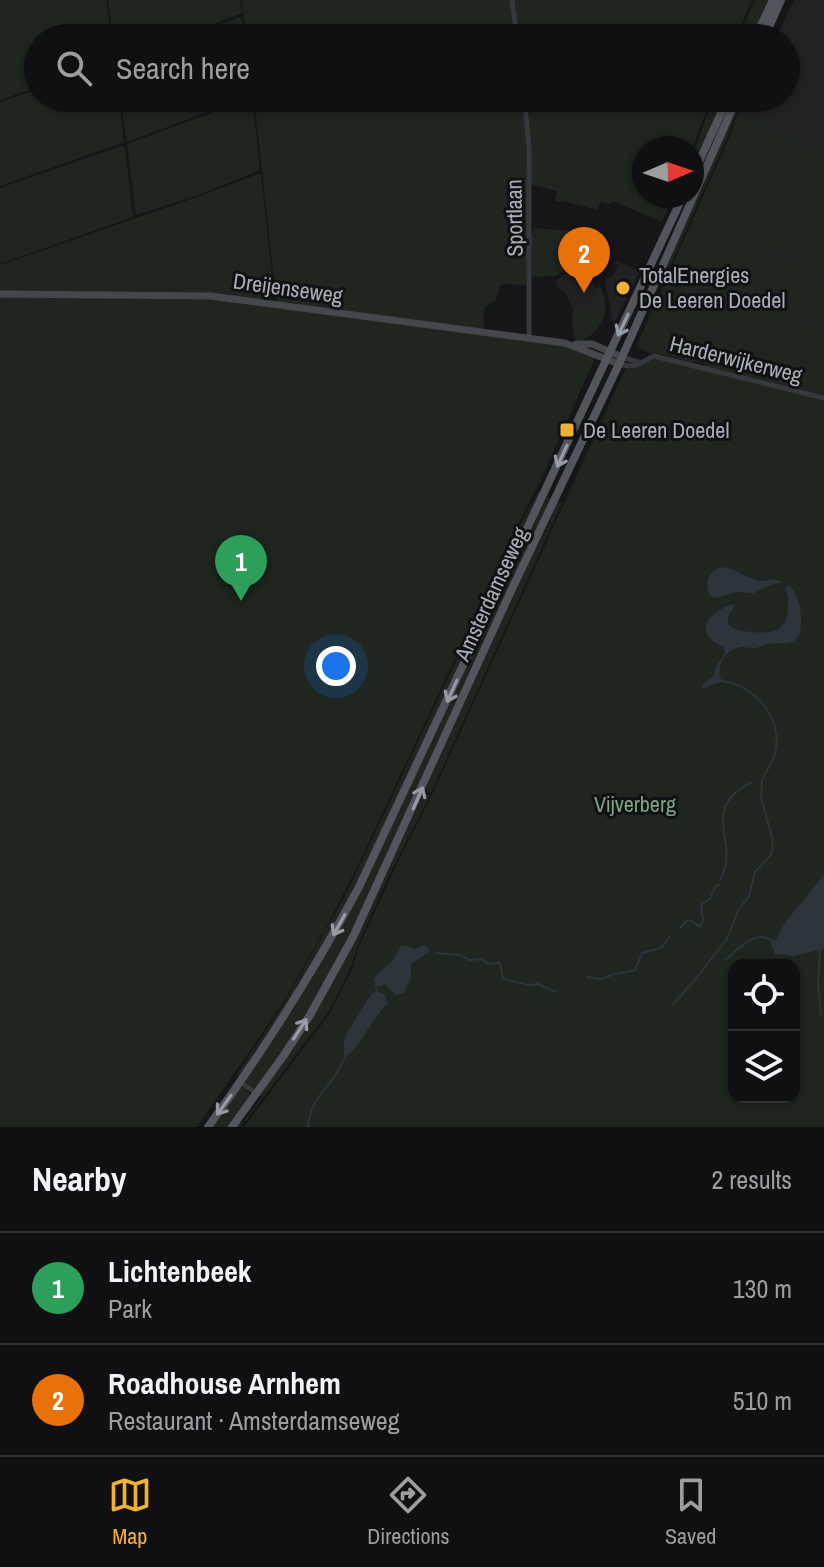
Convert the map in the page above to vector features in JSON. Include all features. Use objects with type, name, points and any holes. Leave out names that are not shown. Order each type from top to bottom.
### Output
[{"type":"main road","points":[[762,24],[773,0]]},
{"type":"main road","points":[[770,24],[781,0]]},
{"type":"main road","points":[[704,151],[722,112]]},
{"type":"main road","name":"Amsterdamseweg","points":[[232,1127],[310,1015],[353,937],[620,360],[731,112]]},
{"type":"main road","name":"Amsterdamseweg","points":[[208,1127],[267,1045],[310,976],[359,887],[677,208]]},
{"type":"main road","name":"Dreijenseweg","points":[[0,294],[210,296],[570,344],[592,344],[620,360]]},
{"type":"street","points":[[512,0],[515,24]]},
{"type":"street","name":"Sportlaan","points":[[525,112],[529,154],[529,338]]},
{"type":"street","name":"Harderwijkerweg","points":[[620,360],[630,366],[651,357],[660,357],[824,398]]},
{"type":"street","points":[[240,1082],[257,1094]]},
{"type":"shaded area","points":[[794,0],[824,0],[824,396],[650,349],[647,327],[699,208],[704,208],[704,196],[740,112],[800,112],[800,24],[783,24]]},
{"type":"shaded area","points":[[617,260],[640,270],[615,322],[611,319],[605,283],[606,278],[612,277],[618,265],[612,264]]},
{"type":"shaded area","points":[[574,271],[588,275],[596,289],[599,311],[596,313],[579,310],[578,305],[573,308],[564,291],[560,290],[556,282],[562,275]]},
{"type":"shaded area","points":[[722,567],[755,580],[774,579],[782,582],[754,593],[737,592],[711,597],[707,588],[708,579],[713,571]]},
{"type":"shaded area","points":[[789,585],[797,597],[800,610],[801,629],[796,639],[758,648],[732,650],[724,657],[720,667],[720,678],[725,682],[703,689],[703,684],[713,677],[725,654],[724,647],[707,634],[707,622],[711,617],[734,604],[728,616],[728,624],[733,628],[760,633],[778,630],[787,615],[785,588]]},
{"type":"shaded area","points":[[824,873],[824,949],[793,956],[775,954],[770,941],[776,940],[788,919]]},
{"type":"shaded area","points":[[424,945],[429,952],[411,964],[411,977],[404,993],[396,995],[386,985],[377,986],[377,991],[385,995],[388,1003],[344,1059],[344,1039],[372,993],[376,992],[374,979],[377,974],[392,962],[401,946],[416,949]]},
{"type":"green space","points":[[0,0],[106,0],[109,24],[24,24],[24,92],[0,100]]},
{"type":"green space","points":[[108,0],[240,0],[242,13],[213,24],[111,24]]},
{"type":"green space","points":[[242,0],[511,0],[514,24],[245,24]]},
{"type":"green space","points":[[514,0],[752,0],[741,24],[517,24]]},
{"type":"green space","points":[[755,0],[769,0],[758,24],[744,24]]},
{"type":"green space","points":[[241,17],[242,24],[221,24]]},
{"type":"green space","points":[[24,94],[24,112],[121,112],[124,142],[0,186],[0,102]]},
{"type":"green space","points":[[122,112],[207,112],[127,142]]},
{"type":"green space","points":[[214,112],[254,112],[260,170],[199,195],[136,215],[127,144]]},
{"type":"green space","points":[[256,112],[524,112],[529,285],[500,286],[496,300],[485,307],[485,330],[279,303]]},
{"type":"green space","points":[[526,112],[706,112],[697,136],[632,136],[632,208],[668,208],[662,222],[612,201],[610,204],[600,202],[597,210],[555,201],[557,191],[530,184]]},
{"type":"green space","points":[[709,112],[718,112],[704,141],[704,136],[699,136]]},
{"type":"green space","points":[[734,112],[737,112],[704,189],[704,180]]},
{"type":"green space","points":[[738,113],[800,143],[701,355],[693,363],[651,354],[636,347],[698,208],[704,208],[704,195]]},
{"type":"green space","points":[[803,144],[824,154],[824,216],[794,200],[788,200],[824,219],[824,277],[764,247],[762,250],[824,280],[824,318],[817,327],[743,293],[742,296],[817,331],[795,378],[790,381],[726,365],[717,359],[715,364],[824,393],[824,396],[705,366],[704,360]]},
{"type":"green space","points":[[125,147],[133,217],[0,264],[0,188]]},
{"type":"green space","points":[[261,174],[274,295],[268,301],[3,292],[0,289],[0,265]]},
{"type":"green space","points":[[692,208],[696,208],[662,284]]},
{"type":"green space","points":[[534,228],[598,235],[583,267],[556,276],[532,277],[531,234]]},
{"type":"green space","points":[[600,287],[605,304],[602,320],[593,334],[577,341],[573,330],[573,308],[578,305],[579,310],[586,312],[594,308],[596,312],[599,311],[594,290]]},
{"type":"green space","points":[[0,296],[221,300],[562,345],[595,358],[537,489],[534,489],[328,924],[285,1000],[197,1127],[0,1127]]},
{"type":"green space","points":[[822,332],[824,391],[803,385],[799,380]]},
{"type":"green space","name":"Vijverberg","points":[[656,358],[824,400],[824,1127],[244,1127],[328,1016],[352,970],[359,946],[432,795],[627,368],[639,367]]},
{"type":"green space","points":[[538,492],[541,494],[352,894],[285,1010],[240,1077],[236,1076],[286,1000],[347,892]]},
{"type":"green space","points":[[547,497],[551,499],[350,935],[307,1013],[256,1089],[246,1084],[245,1081],[307,987],[362,888]]},
{"type":"green space","points":[[557,502],[562,503],[431,793],[425,790]]},
{"type":"green space","points":[[424,793],[430,796],[392,869],[329,1011],[241,1127],[236,1127],[261,1098],[260,1094],[356,938]]},
{"type":"green space","points":[[240,1087],[251,1095],[228,1127],[212,1127]]},
{"type":"waterway","points":[[723,681],[747,690],[766,708],[772,719],[777,744],[762,780]]},
{"type":"waterway","points":[[673,1004],[727,939],[738,911],[749,896],[755,872],[771,855],[773,841],[761,798],[762,780]]},
{"type":"waterway","points":[[720,880],[725,865],[723,815],[726,804],[735,793],[752,782]]},
{"type":"waterway","points":[[680,928],[687,920],[700,927],[703,920],[701,905],[710,899],[715,886],[719,885]]},
{"type":"waterway","points":[[587,977],[601,979],[635,970],[642,953],[661,948],[670,937]]},
{"type":"waterway","points":[[725,960],[753,939],[765,937],[771,940]]},
{"type":"waterway","points":[[820,949],[818,982],[821,1015]]},
{"type":"waterway","points":[[436,953],[461,955],[469,960],[481,959],[489,964],[500,963],[503,979],[538,984],[556,992]]},
{"type":"waterway","points":[[308,1127],[313,1107],[344,1059]]},
{"type":"place","name":"TotalEnergies De Leeren Doedel","points":[[623,288]]},
{"type":"place","name":"Roadhouse Arnhem","points":[[584,293]]},
{"type":"place","name":"De Leeren Doedel","points":[[567,430]]},
{"type":"place","name":"Lichtenbeek","points":[[241,601]]}]
